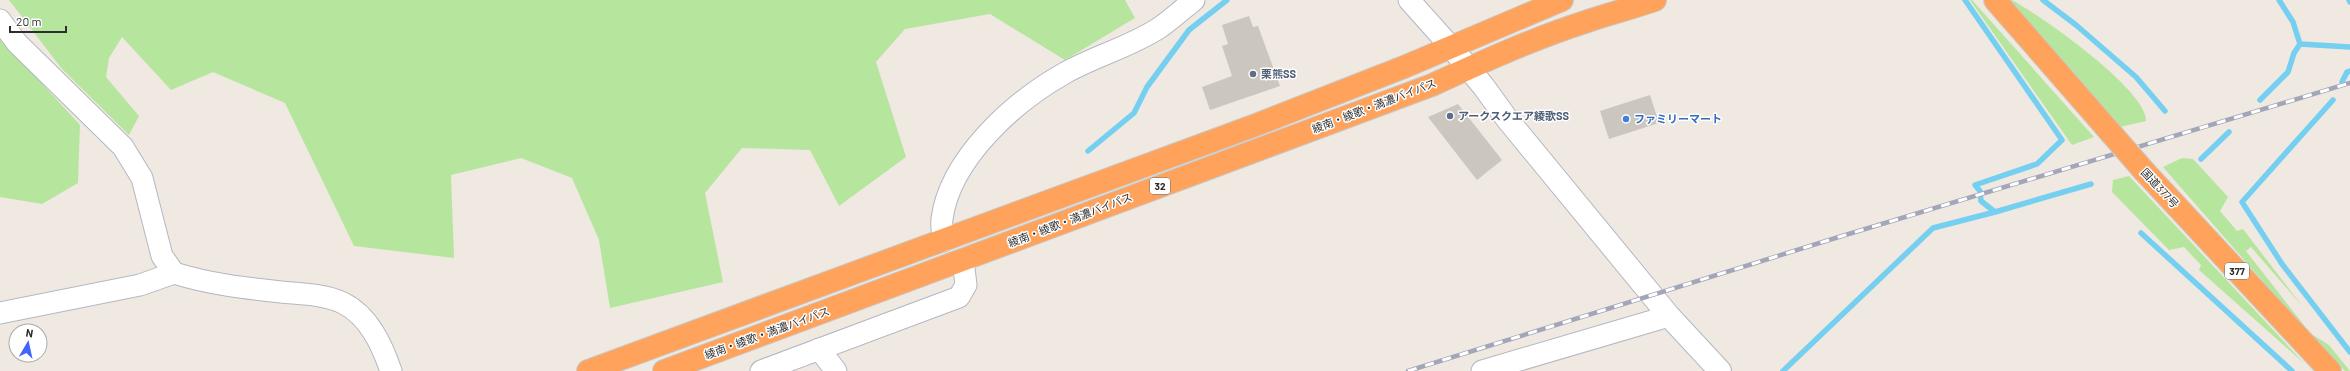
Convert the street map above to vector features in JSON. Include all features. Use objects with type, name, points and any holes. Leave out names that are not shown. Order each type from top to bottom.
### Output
[{"type":"highway","name":"32","points":[[588,371],[1253,126],[1451,47],[1562,0]]},
{"type":"highway","name":"綾南・綾歌・満濃バイパス","points":[[664,371],[1432,85],[1509,50],[1572,27],[1655,0]]},
{"type":"highway","name":"国道377号","points":[[1995,0],[2144,171],[2330,371]]},
{"type":"street","points":[[943,241],[942,220],[952,188],[966,161],[998,122],[1023,100],[1066,73],[1158,29],[1194,0]]},
{"type":"street","points":[[1409,0],[1469,68],[1507,119],[1669,316],[1720,371]]},
{"type":"street","points":[[0,20],[18,43],[123,147],[142,178],[162,256],[174,273]]},
{"type":"street","points":[[761,371],[959,297],[966,285],[963,260]]},
{"type":"street","points":[[0,313],[140,285],[174,273],[221,285],[320,297],[344,304],[365,320],[373,330],[384,369]]},
{"type":"street","points":[[1482,371],[1669,316]]},
{"type":"street","points":[[819,349],[836,371]]},
{"type":"green space","points":[[9,0],[1125,0],[1135,18],[1065,60],[990,14],[905,29],[876,62],[906,157],[839,206],[810,150],[742,148],[705,193],[723,282],[610,308],[599,240],[572,178],[521,158],[451,175],[454,258],[354,246],[285,103],[213,72],[171,90],[122,37],[109,58],[106,77],[139,116],[129,135],[62,69]]},
{"type":"green space","points":[[1970,0],[1972,0],[2094,137],[2072,145]]},
{"type":"green space","points":[[2008,0],[2012,0],[2026,8],[2090,54],[2129,91],[2141,107],[2146,121],[2120,127]]},
{"type":"green space","points":[[0,38],[80,125],[78,183],[42,204],[0,197]]},
{"type":"green space","points":[[2182,158],[2193,159],[2228,197],[2220,211],[2237,231],[2243,229],[2303,307],[2251,247],[2246,251],[2310,333],[2329,345],[2350,371],[2345,371],[2287,309],[2163,167]]},
{"type":"green space","points":[[2129,176],[2305,364],[2199,270],[2201,265],[2184,247],[2169,250],[2112,192],[2113,180]]},
{"type":"building","points":[[1249,16],[1253,27],[1258,26],[1280,86],[1210,110],[1202,87],[1232,76],[1222,46],[1228,44],[1222,25]]},
{"type":"building","points":[[1650,95],[1659,123],[1609,139],[1600,111]]},
{"type":"building","points":[[1458,104],[1502,160],[1477,180],[1428,117]]},
{"type":"waterway","points":[[1088,151],[1134,113],[1147,87],[1189,30],[1227,0]]},
{"type":"waterway","points":[[1965,0],[2062,140],[2037,164],[1975,185],[1980,191],[1981,201],[1995,212],[2091,184]]},
{"type":"waterway","points":[[2043,0],[2076,25],[2136,77],[2165,111]]},
{"type":"waterway","points":[[2260,100],[2288,72],[2294,53],[2300,44],[2293,22],[2279,0]]},
{"type":"waterway","points":[[2300,44],[2350,47]]},
{"type":"waterway","points":[[2342,82],[2347,72],[2350,71]]},
{"type":"waterway","points":[[2333,100],[2242,202],[2282,264],[2350,352]]},
{"type":"waterway","points":[[2201,159],[2229,132]]},
{"type":"waterway","points":[[1783,371],[1933,228],[1995,212]]},
{"type":"waterway","points":[[2141,233],[2292,371]]},
{"type":"railway","points":[[1408,371],[1842,236],[2350,83]]},
{"type":"place","name":"栗熊SS","points":[[1253,74]]},
{"type":"place","name":"アークスクエア綾歌SS","points":[[1450,116]]},
{"type":"place","name":"ファミリーマート","points":[[1626,119]]}]
